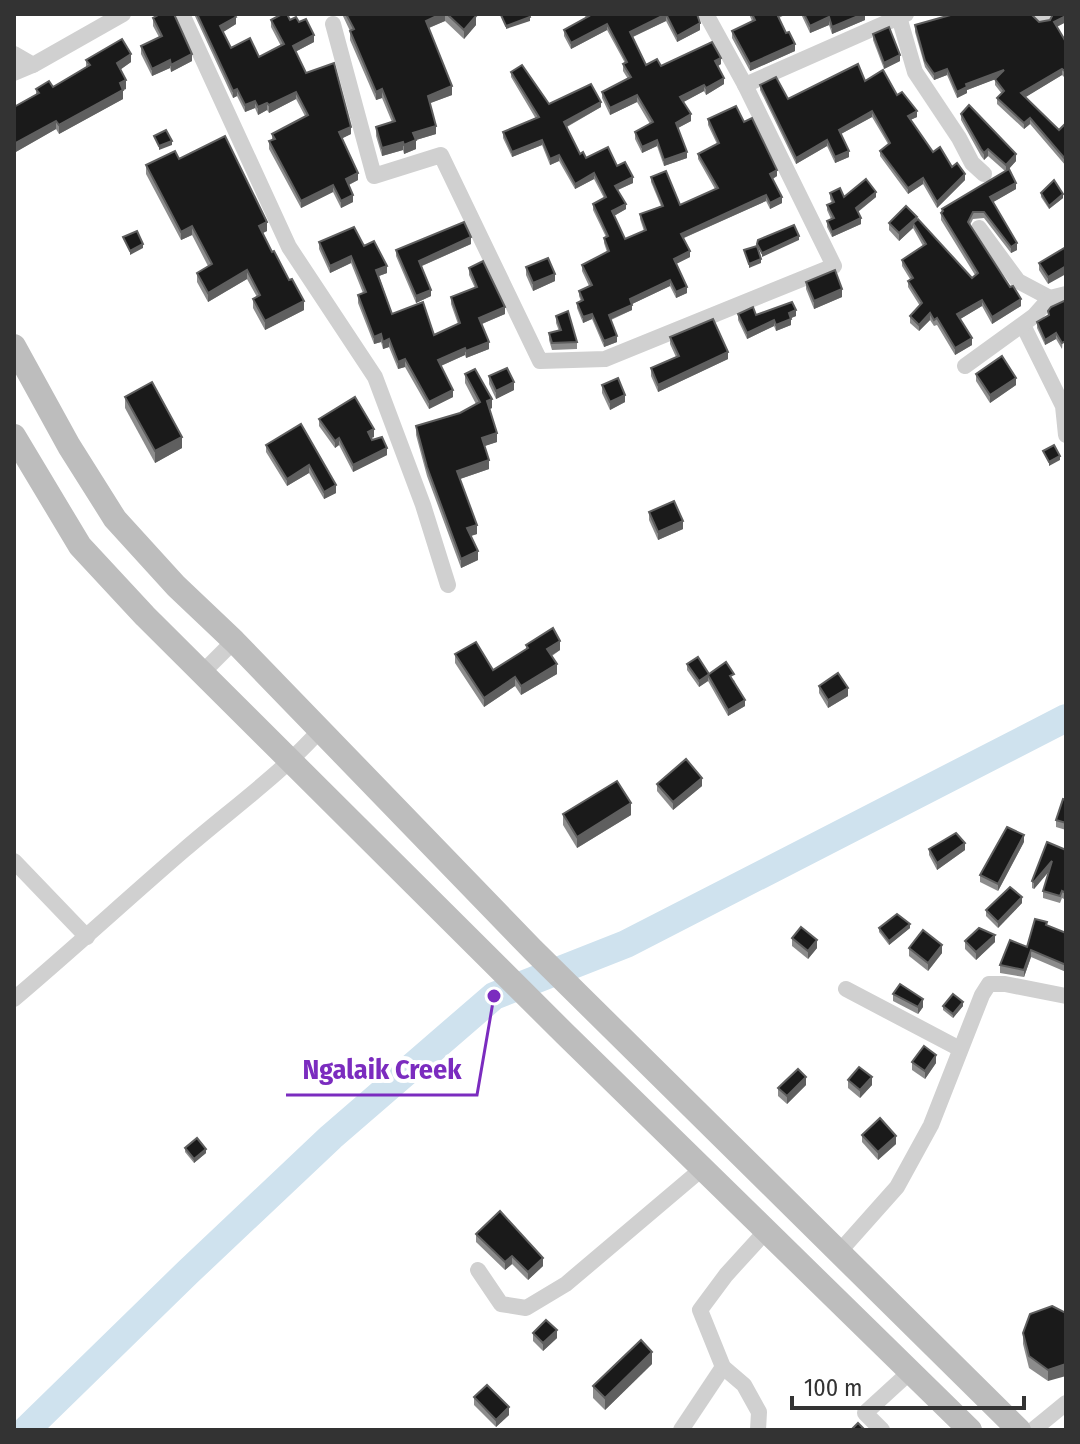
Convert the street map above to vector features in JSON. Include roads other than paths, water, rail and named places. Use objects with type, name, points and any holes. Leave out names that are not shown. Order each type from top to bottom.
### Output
[{"type":"main road","points":[[14,346],[69,446],[115,519],[176,586],[321,729],[533,950],[1019,1430]]},
{"type":"main road","points":[[14,436],[80,546],[145,616],[565,1034],[970,1430]]},
{"type":"street","points":[[14,73],[123,14]]},
{"type":"street","points":[[182,14],[289,247],[375,377],[423,505],[448,585]]},
{"type":"street","points":[[333,24],[374,176],[441,155],[540,361],[605,359],[834,266],[745,85],[706,14]]},
{"type":"street","points":[[745,85],[902,16],[915,72],[972,163],[984,174]]},
{"type":"street","points":[[14,54],[33,65]]},
{"type":"street","points":[[965,366],[1058,296],[1018,281],[979,228]]},
{"type":"street","points":[[1023,325],[1063,406],[1066,435]]},
{"type":"street","points":[[203,672],[234,641]]},
{"type":"street","points":[[14,999],[184,850],[291,763],[321,729]]},
{"type":"street","points":[[14,861],[87,937]]},
{"type":"street","points":[[840,1251],[897,1187],[931,1125],[989,984],[1005,984],[1066,996]]},
{"type":"street","points":[[846,989],[960,1049]]},
{"type":"street","points":[[478,1270],[501,1304],[526,1308],[566,1284],[703,1168]]},
{"type":"street","points":[[758,1430],[759,1412],[744,1385],[723,1367],[700,1310],[726,1275],[767,1230]]},
{"type":"street","points":[[681,1430],[723,1367]]},
{"type":"street","points":[[882,1430],[865,1413],[911,1371]]},
{"type":"street","points":[[1033,1430],[1066,1403]]},
{"type":"waterway","points":[[26,1430],[331,1137],[494,996],[626,944],[1066,718]]},
{"type":"place","name":"Ngalaik Creek","points":[[494,996]]}]
